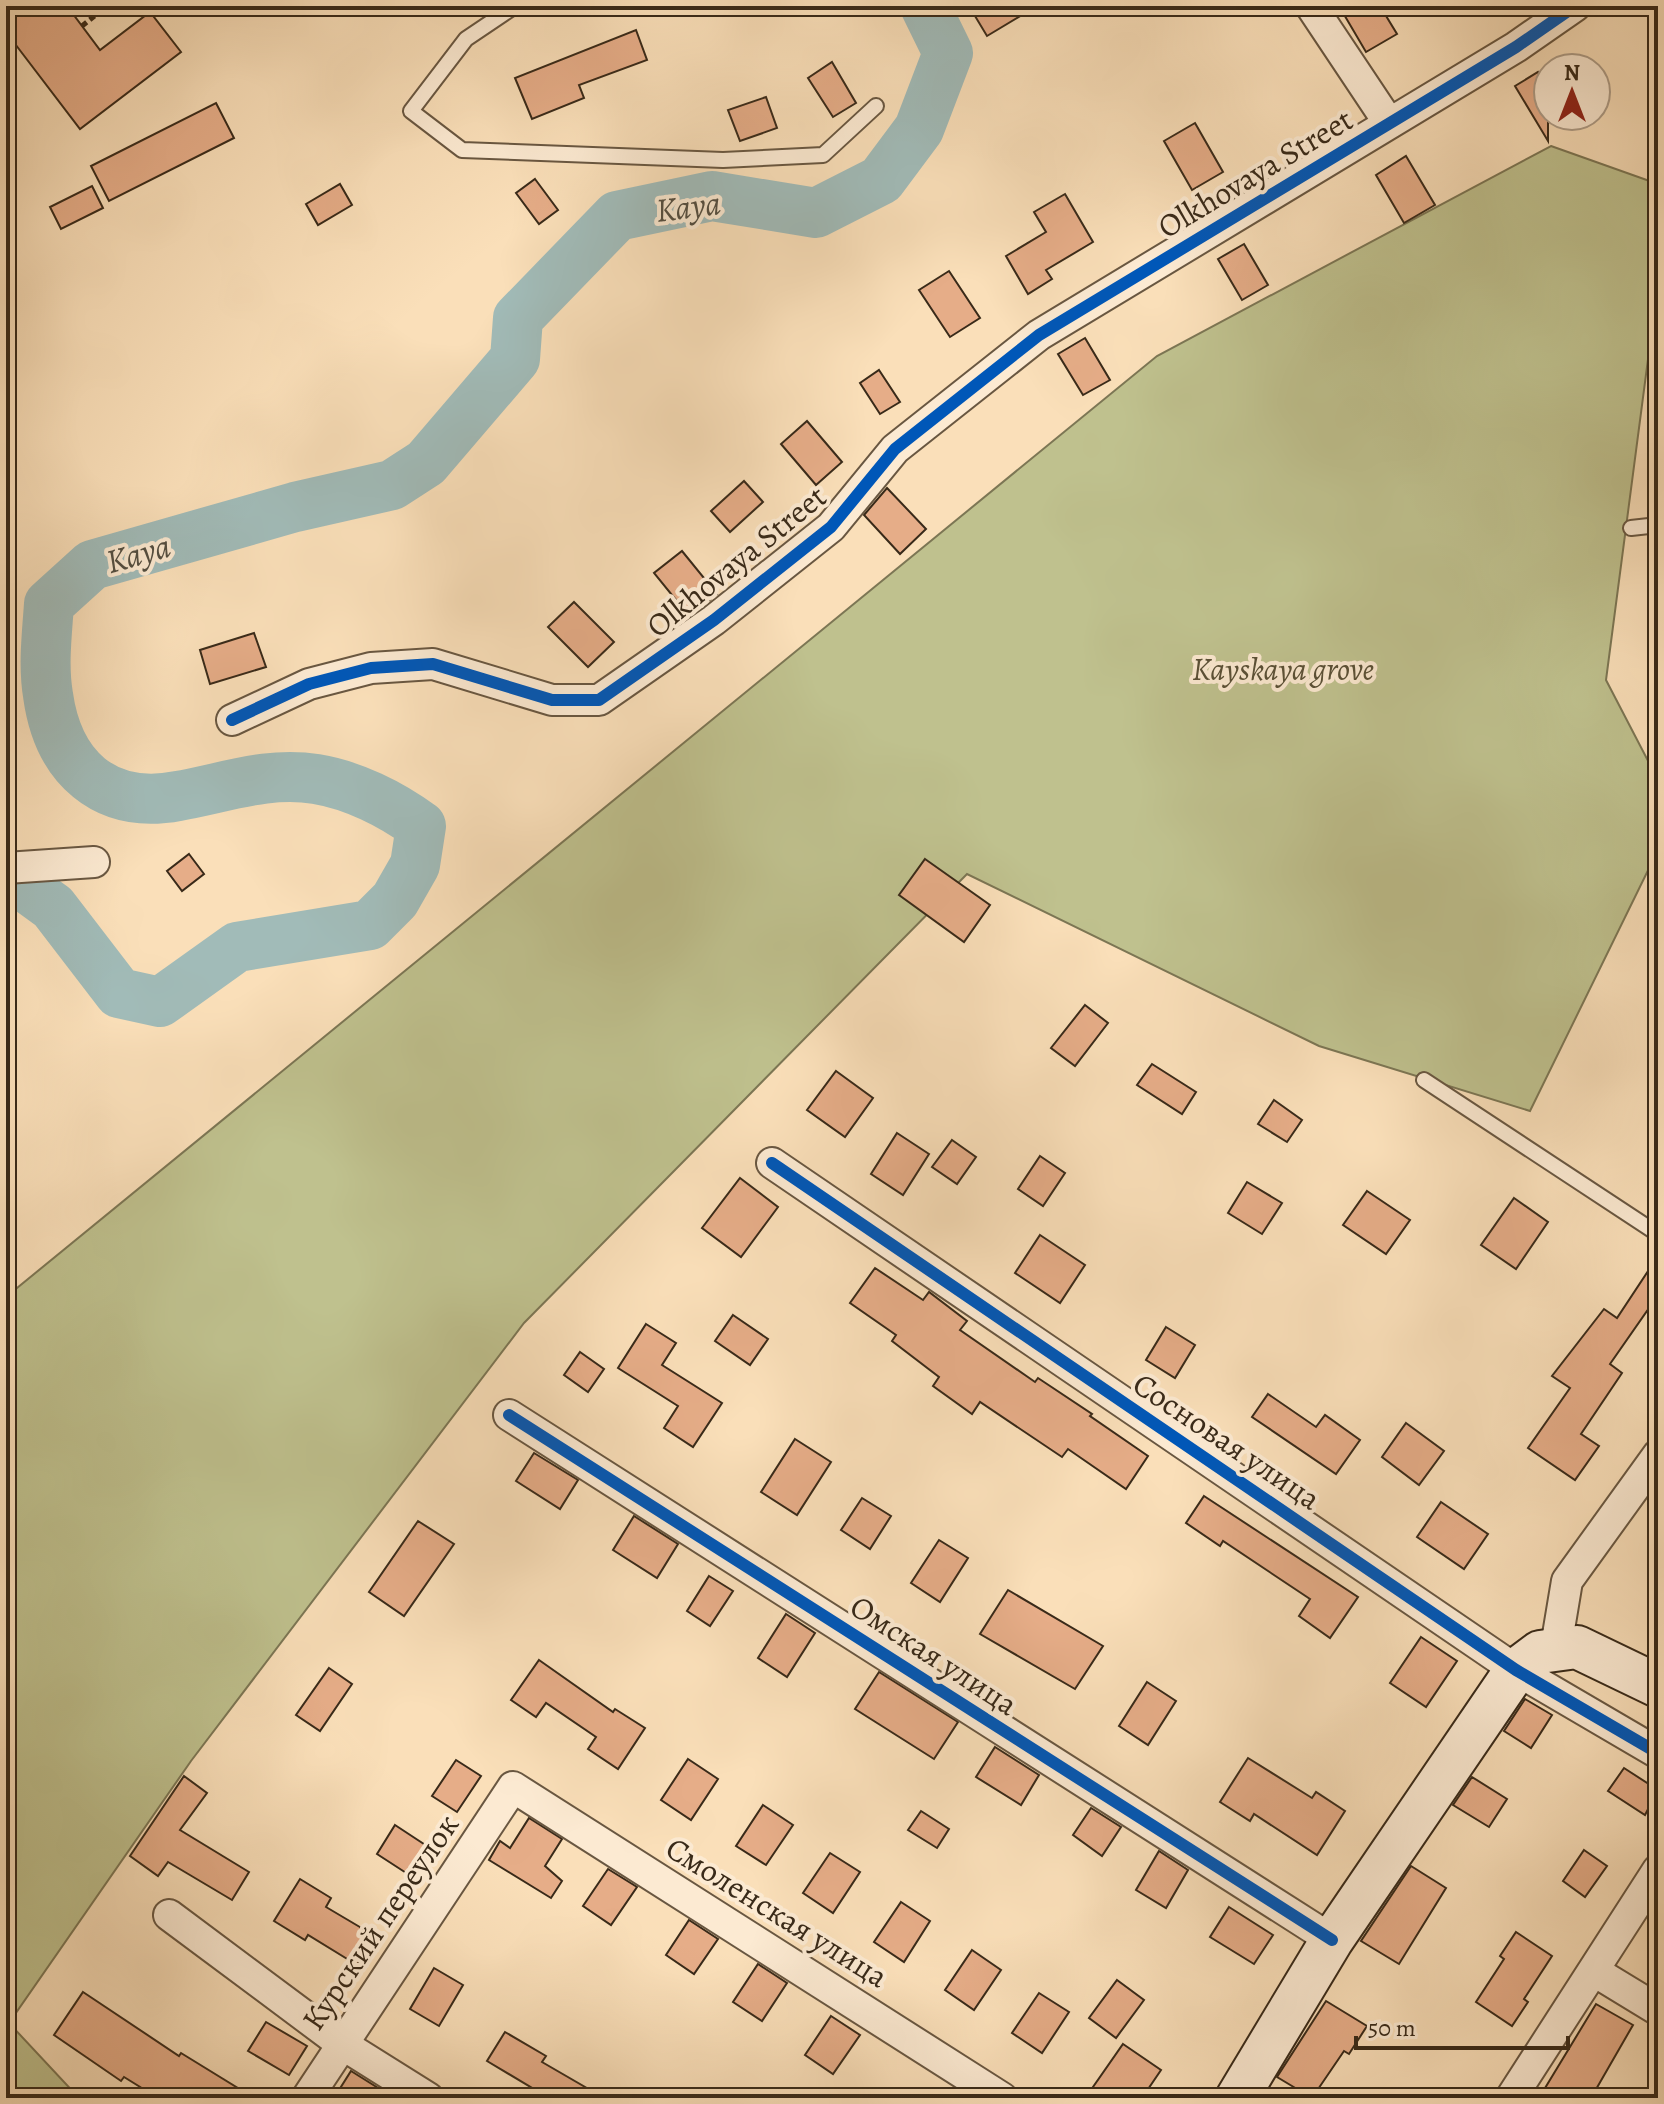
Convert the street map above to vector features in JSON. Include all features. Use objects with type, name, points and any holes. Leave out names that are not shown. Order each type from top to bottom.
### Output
[{"type":"street","points":[[1311,6],[1389,123]]},
{"type":"street","name":"Olkhovaya Street","points":[[232,720],[309,684],[371,668],[433,664],[552,700],[599,700],[714,620],[831,527],[895,449],[1039,335],[1516,47],[1575,6]]},
{"type":"street","points":[[6,868],[94,862]]},
{"type":"street","name":"Сосновая улица","points":[[772,1163],[1516,1670],[1658,1753]]},
{"type":"street","name":"Омская улица","points":[[509,1415],[1332,1940]]},
{"type":"street","points":[[1556,1647],[1567,1581],[1658,1455]]},
{"type":"street","points":[[1237,2098],[1332,1940],[1516,1670],[1540,1652],[1556,1647],[1577,1647],[1658,1686]]},
{"type":"street","name":"Курский переулок","points":[[307,2098],[513,1787]]},
{"type":"street","name":"Смоленская улица","points":[[513,1787],[1002,2098]]},
{"type":"street","points":[[1511,2098],[1658,1870]]},
{"type":"street","points":[[169,1915],[342,2044],[428,2098]]},
{"type":"street","points":[[1594,1971],[1658,2010]]},
{"type":"lane","points":[[515,6],[466,39],[411,111],[462,150],[723,160],[823,155],[876,106]]},
{"type":"lane","points":[[1631,528],[1658,525]]},
{"type":"lane","points":[[1424,1080],[1658,1234]]},
{"type":"path","points":[[82,26],[107,6]]},
{"type":"green space","name":"Kayskaya grove","points":[[1551,146],[1658,184],[1658,283],[1606,680],[1658,780],[1658,850],[1530,1111],[1319,1046],[967,874],[524,1323],[191,1761],[9,2023],[79,2098],[6,2098],[6,1297],[1157,356]]},
{"type":"building","points":[[6,6],[67,6],[100,50],[150,12],[181,52],[80,129],[6,32]]},
{"type":"building","points":[[969,6],[1037,6],[987,36]]},
{"type":"building","points":[[1339,6],[1380,6],[1397,34],[1366,52]]},
{"type":"building","points":[[636,30],[647,60],[579,85],[584,98],[532,119],[515,78]]},
{"type":"building","points":[[832,62],[856,103],[833,117],[808,78]]},
{"type":"building","points":[[1532,76],[1532,114],[1515,86]]},
{"type":"building","points":[[766,97],[777,128],[740,141],[728,110]]},
{"type":"building","points":[[216,103],[234,138],[109,201],[91,166]]},
{"type":"building","points":[[1195,123],[1223,172],[1192,190],[1164,141]]},
{"type":"building","points":[[1406,156],[1435,205],[1404,223],[1376,175]]},
{"type":"building","points":[[535,179],[558,210],[539,224],[516,193]]},
{"type":"building","points":[[340,184],[352,205],[318,225],[306,204]]},
{"type":"building","points":[[92,186],[103,208],[61,229],[50,207]]},
{"type":"building","points":[[1065,194],[1093,242],[1046,270],[1052,279],[1028,294],[1006,256],[1046,232],[1034,212]]},
{"type":"building","points":[[1244,244],[1268,285],[1242,300],[1218,259]]},
{"type":"building","points":[[949,271],[980,318],[950,337],[919,290]]},
{"type":"building","points":[[1085,338],[1110,380],[1083,395],[1058,354]]},
{"type":"building","points":[[879,370],[900,402],[880,414],[860,383]]},
{"type":"building","points":[[807,421],[842,462],[816,485],[781,444]]},
{"type":"building","points":[[744,481],[763,502],[730,532],[711,511]]},
{"type":"building","points":[[887,488],[926,529],[900,554],[864,515]]},
{"type":"building","points":[[682,551],[717,594],[689,616],[654,573]]},
{"type":"building","points":[[574,602],[614,642],[588,667],[548,627]]},
{"type":"building","points":[[254,633],[266,667],[210,684],[200,650]]},
{"type":"building","points":[[189,854],[204,874],[182,891],[167,871]]},
{"type":"building","points":[[925,859],[990,905],[964,942],[899,895]]},
{"type":"building","points":[[1085,1005],[1108,1023],[1075,1066],[1051,1048]]},
{"type":"building","points":[[1152,1064],[1196,1092],[1182,1114],[1137,1085]]},
{"type":"building","points":[[836,1071],[873,1098],[845,1137],[807,1110]]},
{"type":"building","points":[[1274,1100],[1302,1120],[1287,1142],[1258,1124]]},
{"type":"building","points":[[897,1133],[929,1154],[903,1195],[871,1174]]},
{"type":"building","points":[[952,1140],[976,1157],[957,1184],[932,1167]]},
{"type":"building","points":[[1040,1156],[1065,1173],[1043,1206],[1018,1189]]},
{"type":"building","points":[[740,1178],[778,1207],[741,1257],[702,1228]]},
{"type":"building","points":[[1247,1182],[1282,1203],[1262,1234],[1228,1213]]},
{"type":"building","points":[[1367,1191],[1410,1220],[1386,1254],[1343,1225]]},
{"type":"building","points":[[1514,1198],[1548,1222],[1516,1269],[1481,1245]]},
{"type":"building","points":[[1040,1235],[1085,1265],[1060,1303],[1015,1273]]},
{"type":"building","points":[[1658,1256],[1658,1319],[1647,1311],[1610,1364],[1622,1373],[1581,1434],[1599,1446],[1575,1480],[1528,1448],[1570,1388],[1552,1376],[1604,1309],[1617,1318]]},
{"type":"building","points":[[875,1268],[923,1300],[929,1292],[967,1321],[960,1330],[1035,1382],[1038,1378],[1092,1414],[1090,1416],[1148,1456],[1126,1489],[1068,1449],[1062,1457],[980,1402],[972,1414],[933,1386],[939,1377],[892,1341],[896,1335],[850,1303]]},
{"type":"building","points":[[733,1315],[768,1339],[750,1365],[715,1341]]},
{"type":"building","points":[[646,1324],[676,1343],[662,1365],[722,1403],[693,1447],[664,1428],[678,1406],[618,1368]]},
{"type":"building","points":[[1166,1327],[1195,1345],[1175,1378],[1146,1360]]},
{"type":"building","points":[[580,1352],[604,1369],[588,1392],[564,1375]]},
{"type":"building","points":[[1268,1394],[1316,1427],[1325,1415],[1360,1440],[1336,1474],[1252,1417]]},
{"type":"building","points":[[1406,1423],[1444,1451],[1419,1485],[1382,1457]]},
{"type":"building","points":[[795,1439],[831,1462],[797,1515],[761,1492]]},
{"type":"building","points":[[534,1453],[578,1480],[560,1509],[516,1481]]},
{"type":"building","points":[[1204,1496],[1358,1597],[1330,1638],[1299,1616],[1310,1599],[1223,1541],[1220,1546],[1186,1523]]},
{"type":"building","points":[[862,1498],[891,1516],[870,1549],[841,1530]]},
{"type":"building","points":[[1441,1502],[1488,1534],[1464,1569],[1417,1537]]},
{"type":"building","points":[[634,1516],[678,1544],[657,1578],[613,1550]]},
{"type":"building","points":[[418,1521],[454,1544],[404,1616],[369,1592]]},
{"type":"building","points":[[939,1540],[968,1558],[940,1602],[911,1583]]},
{"type":"building","points":[[709,1576],[733,1591],[710,1626],[687,1611]]},
{"type":"building","points":[[1008,1590],[1103,1646],[1075,1689],[980,1634]]},
{"type":"building","points":[[786,1614],[815,1633],[787,1677],[758,1658]]},
{"type":"building","points":[[1421,1637],[1457,1661],[1426,1707],[1390,1683]]},
{"type":"building","points":[[539,1660],[613,1712],[615,1709],[645,1728],[618,1769],[588,1749],[596,1737],[546,1703],[536,1717],[511,1700]]},
{"type":"building","points":[[329,1668],[352,1684],[320,1731],[296,1715]]},
{"type":"building","points":[[879,1672],[958,1722],[934,1759],[855,1709]]},
{"type":"building","points":[[1147,1682],[1176,1701],[1148,1745],[1119,1726]]},
{"type":"building","points":[[1525,1699],[1552,1715],[1531,1748],[1504,1731]]},
{"type":"building","points":[[995,1747],[1039,1775],[1021,1805],[976,1777]]},
{"type":"building","points":[[1248,1758],[1312,1798],[1316,1792],[1345,1811],[1317,1855],[1254,1814],[1250,1821],[1220,1802]]},
{"type":"building","points":[[688,1759],[718,1779],[691,1820],[661,1800]]},
{"type":"building","points":[[456,1760],[481,1776],[457,1812],[432,1796]]},
{"type":"building","points":[[1624,1768],[1658,1790],[1645,1815],[1608,1791]]},
{"type":"building","points":[[184,1776],[207,1793],[180,1830],[249,1872],[232,1900],[168,1862],[158,1876],[130,1856]]},
{"type":"building","points":[[1472,1777],[1507,1799],[1489,1827],[1453,1805]]},
{"type":"building","points":[[763,1805],[793,1825],[766,1865],[736,1846]]},
{"type":"building","points":[[1091,1808],[1121,1827],[1102,1856],[1073,1835]]},
{"type":"building","points":[[921,1811],[949,1829],[937,1848],[908,1830]]},
{"type":"building","points":[[529,1818],[562,1839],[545,1866],[562,1881],[551,1898],[489,1860],[500,1841],[510,1848]]},
{"type":"building","points":[[395,1825],[436,1852],[417,1880],[377,1854]]},
{"type":"building","points":[[1584,1850],[1607,1866],[1585,1897],[1563,1881]]},
{"type":"building","points":[[1159,1851],[1188,1870],[1166,1908],[1136,1890]]},
{"type":"building","points":[[830,1853],[860,1872],[833,1913],[803,1893]]},
{"type":"building","points":[[1411,1866],[1446,1888],[1399,1964],[1361,1941]]},
{"type":"building","points":[[608,1869],[637,1887],[611,1925],[583,1906]]},
{"type":"building","points":[[300,1879],[331,1898],[326,1907],[375,1936],[357,1965],[308,1935],[305,1940],[274,1921]]},
{"type":"building","points":[[901,1902],[930,1921],[904,1962],[874,1942]]},
{"type":"building","points":[[1229,1907],[1273,1935],[1254,1964],[1210,1937]]},
{"type":"building","points":[[689,1920],[718,1939],[694,1974],[666,1955]]},
{"type":"building","points":[[1516,1932],[1552,1956],[1524,1999],[1528,2002],[1512,2026],[1476,2002],[1504,1959],[1500,1956]]},
{"type":"building","points":[[972,1950],[1001,1970],[974,2010],[945,1990]]},
{"type":"building","points":[[758,1964],[787,1983],[762,2021],[733,2002]]},
{"type":"building","points":[[434,1968],[463,1985],[439,2026],[410,2009]]},
{"type":"building","points":[[1117,1980],[1144,2000],[1116,2038],[1089,2018]]},
{"type":"building","points":[[83,1992],[179,2056],[181,2053],[254,2098],[158,2098],[124,2077],[121,2081],[54,2035]]},
{"type":"building","points":[[1039,1993],[1069,2012],[1042,2053],[1012,2033]]},
{"type":"building","points":[[1326,2001],[1367,2026],[1349,2054],[1344,2051],[1312,2098],[1277,2077]]},
{"type":"building","points":[[1596,2004],[1633,2025],[1591,2098],[1539,2098]]},
{"type":"building","points":[[831,2016],[860,2035],[833,2074],[805,2055]]},
{"type":"building","points":[[266,2022],[307,2046],[289,2075],[248,2051]]},
{"type":"building","points":[[505,2032],[546,2056],[542,2062],[604,2098],[549,2098],[487,2061]]},
{"type":"building","points":[[1123,2044],[1161,2070],[1142,2098],[1109,2098],[1093,2087]]},
{"type":"building","points":[[351,2071],[394,2098],[334,2098]]},
{"type":"waterway","name":"Kaya","points":[[6,886],[20,883],[53,907],[119,993],[160,1002],[237,947],[370,925],[395,900],[415,865],[421,826],[371,796],[316,779],[263,779],[152,799],[107,789],[89,778],[74,762],[53,721],[46,672],[49,604],[92,565],[295,507],[392,485],[426,463],[515,359],[518,318],[617,216],[712,196],[816,213],[881,180],[919,129],[948,53],[925,6]]},
{"type":"cycle path","points":[[232,720],[309,684],[371,668],[433,664],[552,700],[599,700],[714,620],[831,527],[895,449],[1039,335],[1516,47],[1575,6]]},
{"type":"cycle path","points":[[772,1163],[1516,1670],[1658,1753]]},
{"type":"cycle path","points":[[509,1415],[1332,1940]]}]
